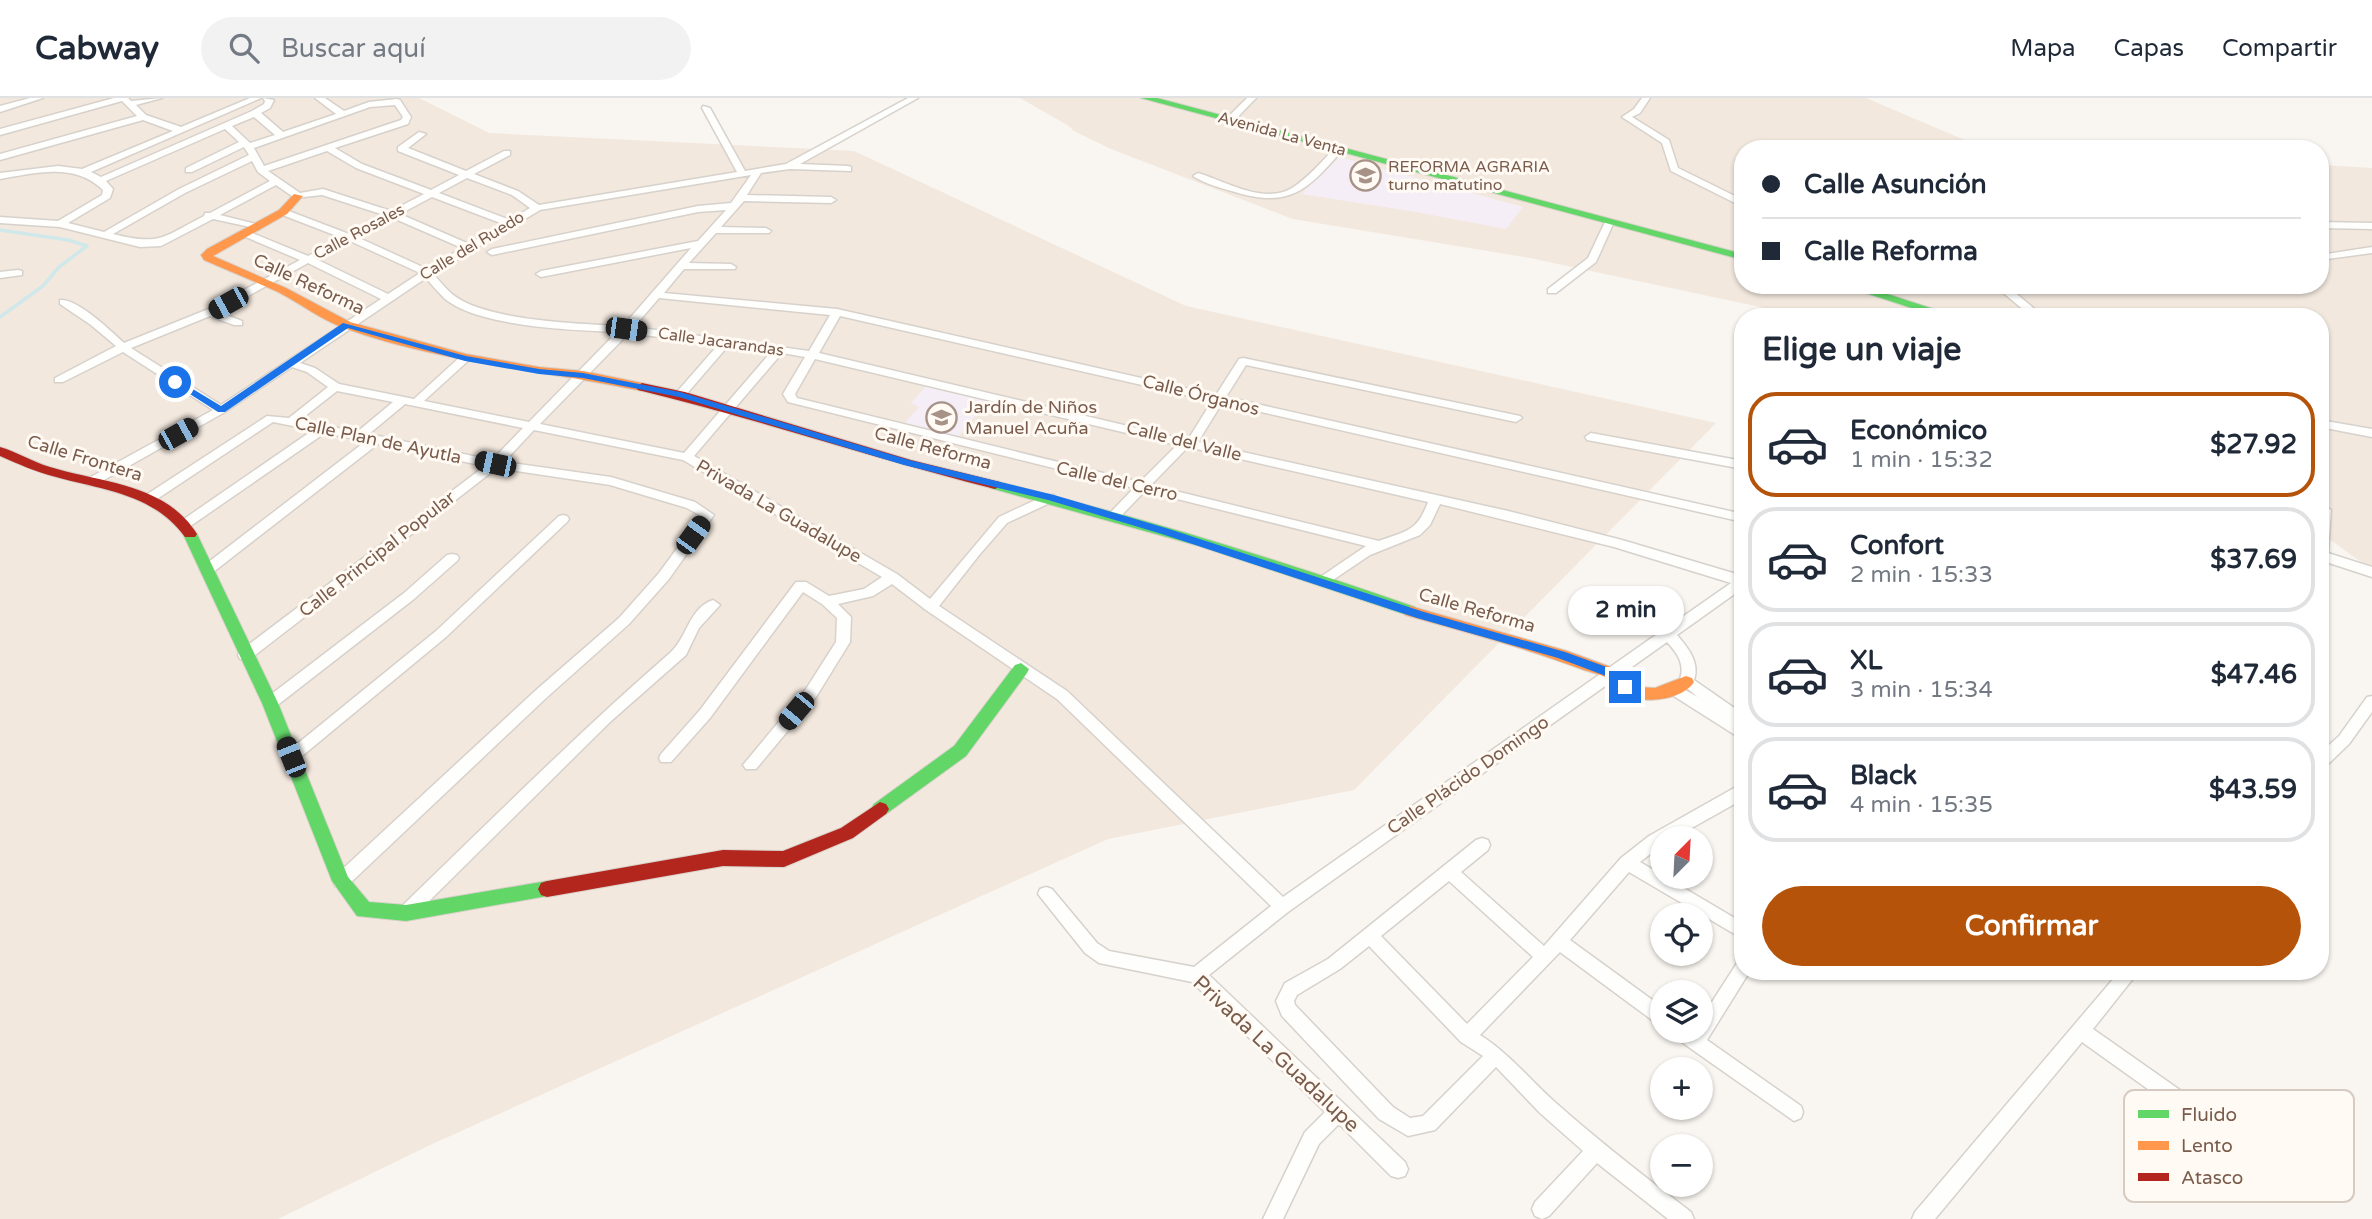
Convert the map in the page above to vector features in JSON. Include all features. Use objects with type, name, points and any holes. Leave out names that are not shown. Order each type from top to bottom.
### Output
[{"type":"street","points":[[0,109],[39,98]]},
{"type":"street","points":[[0,132],[125,100],[158,98]]},
{"type":"street","points":[[83,172],[257,98]]},
{"type":"street","points":[[101,180],[255,113],[267,106],[270,100],[267,98]]},
{"type":"street","points":[[319,98],[344,115]]},
{"type":"street","points":[[789,166],[914,98]]},
{"type":"street","name":"Avenida La Venta","points":[[1146,98],[1734,255]]},
{"type":"street","points":[[1230,120],[1252,98]]},
{"type":"street","points":[[1646,98],[1637,111],[1626,117],[1666,142],[1674,169],[1734,199]]},
{"type":"street","points":[[125,100],[143,117],[180,130]]},
{"type":"street","points":[[189,170],[247,145],[344,115],[368,102],[397,102],[407,120],[261,170]]},
{"type":"street","points":[[706,108],[742,173]]},
{"type":"street","points":[[255,113],[282,136]]},
{"type":"street","points":[[0,157],[143,117]]},
{"type":"street","points":[[394,125],[422,134],[401,149],[515,192],[537,208]]},
{"type":"street","points":[[226,126],[247,145],[261,170],[298,196],[323,192],[391,214],[471,248]]},
{"type":"street","points":[[326,147],[359,166],[510,224]]},
{"type":"street","points":[[1198,176],[1240,191],[1269,196],[1287,195],[1303,184],[1339,149]]},
{"type":"street","name":"Calle Rosales","points":[[59,380],[123,347],[210,312],[507,153]]},
{"type":"street","points":[[107,234],[182,191],[255,156]]},
{"type":"street","points":[[789,166],[848,169]]},
{"type":"street","name":"Calle del Ruedo","points":[[91,482],[221,410],[427,273],[537,208],[789,166]]},
{"type":"street","points":[[0,176],[46,169],[83,172],[101,180],[108,189],[107,196],[60,224]]},
{"type":"street","name":"Calle Principal Popular","points":[[245,655],[495,464],[626,329],[737,202],[759,170]]},
{"type":"street","points":[[0,220],[60,224],[140,244],[158,244],[208,215],[277,181]]},
{"type":"street","name":"Calle Reforma","points":[[298,196],[283,212],[206,255],[324,311],[346,325],[465,358],[539,371],[583,375],[680,395],[907,463],[1114,516],[1324,581],[1421,615],[1561,654],[1611,673],[1625,687],[1637,693],[1656,694],[1680,685]]},
{"type":"street","points":[[492,252],[737,202],[831,200]]},
{"type":"street","name":"Calle Jacarandas","points":[[283,212],[349,237],[427,273],[449,298],[490,314],[559,326],[626,329],[810,354]]},
{"type":"street","points":[[208,215],[250,230],[388,298]]},
{"type":"street","points":[[1552,291],[1592,260],[1609,222]]},
{"type":"street","points":[[2329,225],[2372,226]]},
{"type":"street","points":[[713,230],[766,231]]},
{"type":"street","points":[[541,274],[699,244]]},
{"type":"street","points":[[2329,256],[2372,250]]},
{"type":"street","points":[[680,265],[731,267]]},
{"type":"street","points":[[0,275],[18,273]]},
{"type":"street","points":[[1876,294],[1922,308]]},
{"type":"street","points":[[2010,294],[2028,308]]},
{"type":"street","name":"Calle Órganos","points":[[656,295],[837,312],[1734,516]]},
{"type":"street","points":[[64,302],[95,323],[123,347],[221,410]]},
{"type":"street","points":[[210,312],[238,323]]},
{"type":"street","points":[[810,354],[837,312]]},
{"type":"street","points":[[680,395],[726,342]]},
{"type":"street","points":[[687,457],[778,351]]},
{"type":"street","name":"Calle del Cerro","points":[[810,354],[789,394],[792,400],[960,444],[1378,545]]},
{"type":"street","name":"Calle del Valle","points":[[810,354],[1617,543],[1734,579]]},
{"type":"street","points":[[418,401],[465,358]]},
{"type":"street","points":[[1114,516],[1189,442],[1243,361],[1516,418]]},
{"type":"street","name":"Privada La Guadalupe","points":[[290,363],[311,370],[335,387],[418,401],[687,457],[892,576],[931,607],[1062,695],[1282,907]]},
{"type":"street","points":[[291,422],[335,387]]},
{"type":"street","points":[[360,436],[404,399]]},
{"type":"street","name":"Calle Plan de Ayutla","points":[[150,498],[265,419],[277,418],[495,464],[611,481],[691,505],[708,515],[664,576],[624,621],[341,881]]},
{"type":"street","points":[[2329,425],[2372,433]]},
{"type":"street","points":[[185,524],[322,429]]},
{"type":"street","points":[[1591,437],[1734,463]]},
{"type":"street","points":[[207,570],[376,439]]},
{"type":"street","name":"Calle Frontera","points":[[0,451],[44,470],[150,498],[185,524],[270,703],[341,881],[364,910],[405,913],[723,858],[784,859],[847,833],[961,751],[1021,669]]},
{"type":"street","points":[[931,607],[1003,520],[1050,498]]},
{"type":"street","points":[[1324,581],[1378,545],[1404,539],[1421,529],[1429,521],[1435,499]]},
{"type":"street","points":[[291,757],[441,634],[563,519]]},
{"type":"street","points":[[270,703],[399,604],[452,558]]},
{"type":"street","points":[[2329,558],[2372,572]]},
{"type":"street","points":[[827,601],[868,593],[892,576]]},
{"type":"street","points":[[666,758],[705,714],[801,585],[827,601],[844,617],[843,642],[811,693],[751,765]]},
{"type":"street","name":"Calle Plácido Domingo","points":[[1197,975],[1282,907],[1734,586]]},
{"type":"street","points":[[405,913],[605,718],[681,651],[694,625],[713,606]]},
{"type":"street","points":[[1667,632],[1690,665],[1690,676],[1680,685]]},
{"type":"street","points":[[1680,685],[1734,716]]},
{"type":"street","points":[[1680,685],[1734,727]]},
{"type":"street","points":[[2329,754],[2344,740],[2372,701]]},
{"type":"street","points":[[1467,1035],[1545,957],[1627,863],[1656,841],[1734,797]]},
{"type":"street","points":[[1482,845],[1334,964],[1292,989],[1285,1001],[1288,1010],[1386,1113],[1408,1127],[1428,1124],[1496,1055]]},
{"type":"street","points":[[1627,863],[1734,927]]},
{"type":"street","points":[[1450,872],[1545,957]]},
{"type":"street","name":"Privada La Guadalupe","points":[[1046,894],[1091,948],[1105,958],[1197,975],[1398,1169]]},
{"type":"street","points":[[1369,935],[1415,985],[1467,1035],[1496,1055],[1546,1107],[1684,1219]]},
{"type":"street","points":[[1558,941],[1650,1008]]},
{"type":"street","points":[[1713,1006],[1734,979]]},
{"type":"street","points":[[1922,1219],[2124,980]]},
{"type":"street","points":[[2082,1032],[2164,1090]]},
{"type":"street","points":[[1699,1043],[1794,1112]]},
{"type":"street","points":[[1273,1219],[1312,1138],[1338,1112]]},
{"type":"street","points":[[1542,1209],[1596,1150]]},
{"type":"shaded area","points":[[0,98],[419,98],[489,133],[854,151],[1186,306],[1716,423],[1354,790],[1108,839],[430,1145],[278,1219],[0,1219]]},
{"type":"shaded area","points":[[1020,98],[1866,98],[1965,140],[1734,140],[1734,294],[2329,294],[2329,165],[2372,168],[2372,570],[2329,539],[2329,308],[1765,308],[1530,258],[1293,219],[1111,149]]},
{"type":"shaded area","name":"REFORMA AGRARIA turno matutino","points":[[1340,157],[1523,207],[1506,229],[1301,194]]},
{"type":"shaded area","name":"Jardín de Niños Manuel Acuña","points":[[927,385],[988,400],[958,437],[903,425],[919,407],[911,403]]},
{"type":"waterway","points":[[0,230],[68,240],[87,246],[59,267],[43,286],[0,317]]},
{"type":"traffic: fast","points":[[1146,98],[1734,255]]},
{"type":"traffic: fast","points":[[1877,294],[1922,308]]},
{"type":"traffic: fast","points":[[995,485],[1204,543],[1410,611]]},
{"type":"traffic: fast","points":[[190,534],[270,703],[341,881],[364,910],[406,913],[547,889]]},
{"type":"traffic: fast","points":[[880,809],[960,751],[1021,669]]},
{"type":"traffic: slow","points":[[298,196],[283,212],[211,251],[207,255],[208,258],[282,290],[346,325],[465,358],[539,371],[583,375],[642,387]]},
{"type":"traffic: slow","points":[[1410,611],[1561,655],[1610,673],[1625,687],[1637,693],[1655,694],[1674,689],[1686,682]]},
{"type":"traffic: jam","points":[[642,387],[680,395],[907,463],[995,485]]},
{"type":"traffic: jam","points":[[0,451],[45,470],[146,498],[179,519],[190,534]]},
{"type":"traffic: jam","points":[[547,889],[723,858],[784,859],[847,833],[880,809]]},
{"type":"place","name":"REFORMA AGRARIA turno matutino","points":[[1365,176]]},
{"type":"place","name":"Jardín de Niños Manuel Acuña","points":[[942,417]]},
{"type":"route","points":[[175,382],[221,410],[346,325],[465,358],[539,371],[583,375],[680,395],[907,463],[1050,498],[1165,531],[1421,615],[1561,654],[1611,673],[1625,687]]}]
